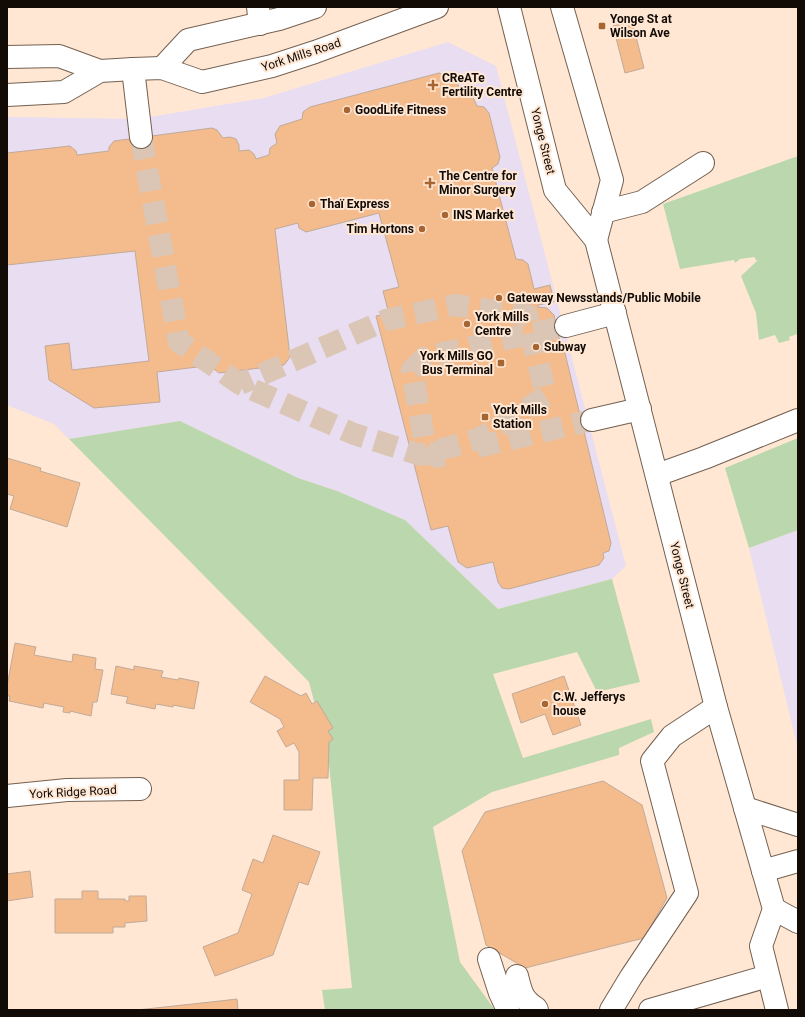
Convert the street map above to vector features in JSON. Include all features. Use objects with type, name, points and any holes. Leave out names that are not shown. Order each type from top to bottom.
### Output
[{"type":"main road","points":[[162,68],[188,40],[259,15],[279,19],[314,7]]},
{"type":"main road","name":"York Mills Road","points":[[7,95],[64,92],[100,71],[132,68],[162,68],[202,82],[280,64],[437,7]]},
{"type":"main road","name":"Yonge Street","points":[[509,7],[555,190],[596,240],[716,707],[774,909]]},
{"type":"main road","name":"Yonge Street","points":[[562,7],[612,180],[596,240]]},
{"type":"main road","name":"York Mills Road","points":[[7,58],[60,56],[100,71]]},
{"type":"main road","points":[[132,68],[141,137]]},
{"type":"main road","points":[[603,212],[642,202],[703,163]]},
{"type":"main road","points":[[566,326],[615,312]]},
{"type":"main road","points":[[592,420],[640,408]]},
{"type":"main road","points":[[657,475],[704,458],[798,420]]},
{"type":"main road","points":[[611,1010],[631,977],[687,893],[652,761],[672,736],[716,707]]},
{"type":"main road","name":"York Ridge Road","points":[[7,796],[67,790],[140,789]]},
{"type":"main road","points":[[745,808],[798,825]]},
{"type":"main road","points":[[763,870],[798,861]]},
{"type":"main road","points":[[777,1010],[761,946],[774,909],[798,922]]},
{"type":"main road","points":[[489,959],[508,1010]]},
{"type":"main road","points":[[517,976],[520,989],[527,1002],[537,1010]]},
{"type":"main road","points":[[650,1010],[768,976]]},
{"type":"shaded area","name":"York Mills Centre","points":[[448,42],[496,66],[626,566],[612,579],[498,609],[405,520],[337,491],[298,478],[180,421],[69,439],[54,424],[7,405],[7,117],[138,119],[264,98]]},
{"type":"shaded area","points":[[798,530],[798,749],[749,548]]},
{"type":"green space","points":[[798,156],[798,331],[797,334],[789,337],[790,340],[779,343],[775,335],[759,340],[756,313],[741,276],[757,261],[754,257],[740,259],[735,263],[734,260],[680,269],[663,204]]},
{"type":"green space","points":[[180,421],[298,478],[337,491],[405,520],[498,609],[612,579],[640,682],[597,692],[577,652],[493,674],[523,758],[651,719],[654,732],[619,748],[619,755],[492,792],[433,827],[460,962],[495,1010],[325,1010],[322,990],[352,988],[328,755],[309,682],[69,439]]},
{"type":"green space","points":[[798,438],[798,530],[749,548],[725,468]]},
{"type":"building","points":[[632,21],[644,68],[625,73],[613,26]]},
{"type":"building","name":"York Mills Centre","points":[[439,73],[446,76],[449,82],[457,83],[461,90],[470,91],[477,106],[484,107],[489,113],[500,157],[498,164],[492,168],[516,259],[523,260],[528,264],[534,289],[550,285],[554,302],[538,305],[538,307],[547,308],[554,315],[559,338],[563,345],[611,543],[609,551],[603,553],[604,558],[599,565],[509,589],[502,588],[498,582],[493,562],[467,568],[458,562],[448,526],[431,530],[376,316],[389,314],[383,291],[399,287],[379,213],[306,232],[299,228],[298,223],[275,229],[290,357],[284,365],[219,373],[214,369],[213,365],[157,372],[160,402],[94,408],[49,380],[45,346],[69,343],[72,370],[149,361],[135,251],[7,265],[7,153],[70,146],[76,151],[77,155],[109,151],[109,147],[114,141],[212,128],[217,130],[223,138],[230,137],[236,139],[239,145],[239,151],[249,150],[254,154],[256,159],[269,155],[270,148],[277,143],[275,134],[280,126],[302,119],[303,112],[310,107]]},
{"type":"building","points":[[7,458],[41,468],[40,471],[80,483],[67,527],[10,509],[14,496],[7,494]]},
{"type":"building","points":[[15,643],[36,647],[34,655],[72,662],[73,654],[96,658],[95,669],[103,670],[97,702],[93,702],[91,716],[70,711],[70,713],[63,712],[64,707],[44,703],[43,708],[9,701],[10,696],[7,696],[7,686]]},
{"type":"building","points":[[116,666],[134,670],[134,666],[163,671],[161,677],[178,680],[179,678],[199,682],[194,709],[173,705],[173,707],[156,704],[155,709],[126,703],[128,697],[111,694]]},
{"type":"building","points":[[265,676],[301,696],[306,693],[312,704],[317,701],[333,728],[328,731],[333,739],[329,742],[328,778],[313,778],[312,810],[284,810],[284,780],[299,780],[299,752],[294,743],[286,747],[277,731],[284,727],[280,719],[250,702]]},
{"type":"building","name":"C.W. Jefferys house","points":[[564,676],[581,725],[553,735],[545,714],[521,723],[512,694]]},
{"type":"building","points":[[603,781],[642,805],[667,898],[644,938],[525,968],[486,945],[462,851],[485,812]]},
{"type":"building","points":[[273,835],[320,852],[308,885],[299,882],[273,955],[215,976],[203,947],[238,933],[252,894],[242,890],[253,859],[263,863]]},
{"type":"building","points":[[30,871],[33,897],[7,901],[7,874]]},
{"type":"building","points":[[82,891],[98,891],[98,899],[125,899],[125,901],[129,901],[129,896],[146,896],[147,921],[125,923],[125,927],[113,927],[113,933],[55,933],[55,899],[82,899]]},
{"type":"building","points":[[237,999],[238,1010],[137,1010],[220,1001]]},
{"type":"tunnel","points":[[141,137],[179,342],[240,384],[354,434],[421,455],[475,440],[493,431],[546,396],[527,315],[454,305],[386,320],[240,384]]},
{"type":"tunnel","points":[[443,455],[437,457],[426,450],[412,370],[425,357],[566,326]]},
{"type":"tunnel","points":[[477,447],[592,420]]},
{"type":"place","name":"Yonge St at Wilson Ave","points":[[602,26]]},
{"type":"place","name":"CReATe Fertility Centre","points":[[433,85]]},
{"type":"place","name":"GoodLife Fitness","points":[[347,110]]},
{"type":"place","name":"The Centre for Minor Surgery","points":[[430,183]]},
{"type":"place","name":"Thaï Express","points":[[312,204]]},
{"type":"place","name":"INS Market","points":[[445,215]]},
{"type":"place","name":"Tim Hortons","points":[[422,229]]},
{"type":"place","name":"Gateway Newsstands/Public Mobile","points":[[499,298]]},
{"type":"place","name":"York Mills Centre","points":[[467,324]]},
{"type":"place","name":"Subway","points":[[536,347]]},
{"type":"place","name":"York Mills GO Bus Terminal","points":[[501,363]]},
{"type":"place","name":"York Mills Station","points":[[485,417]]},
{"type":"place","name":"C.W. Jefferys house","points":[[545,704]]}]
